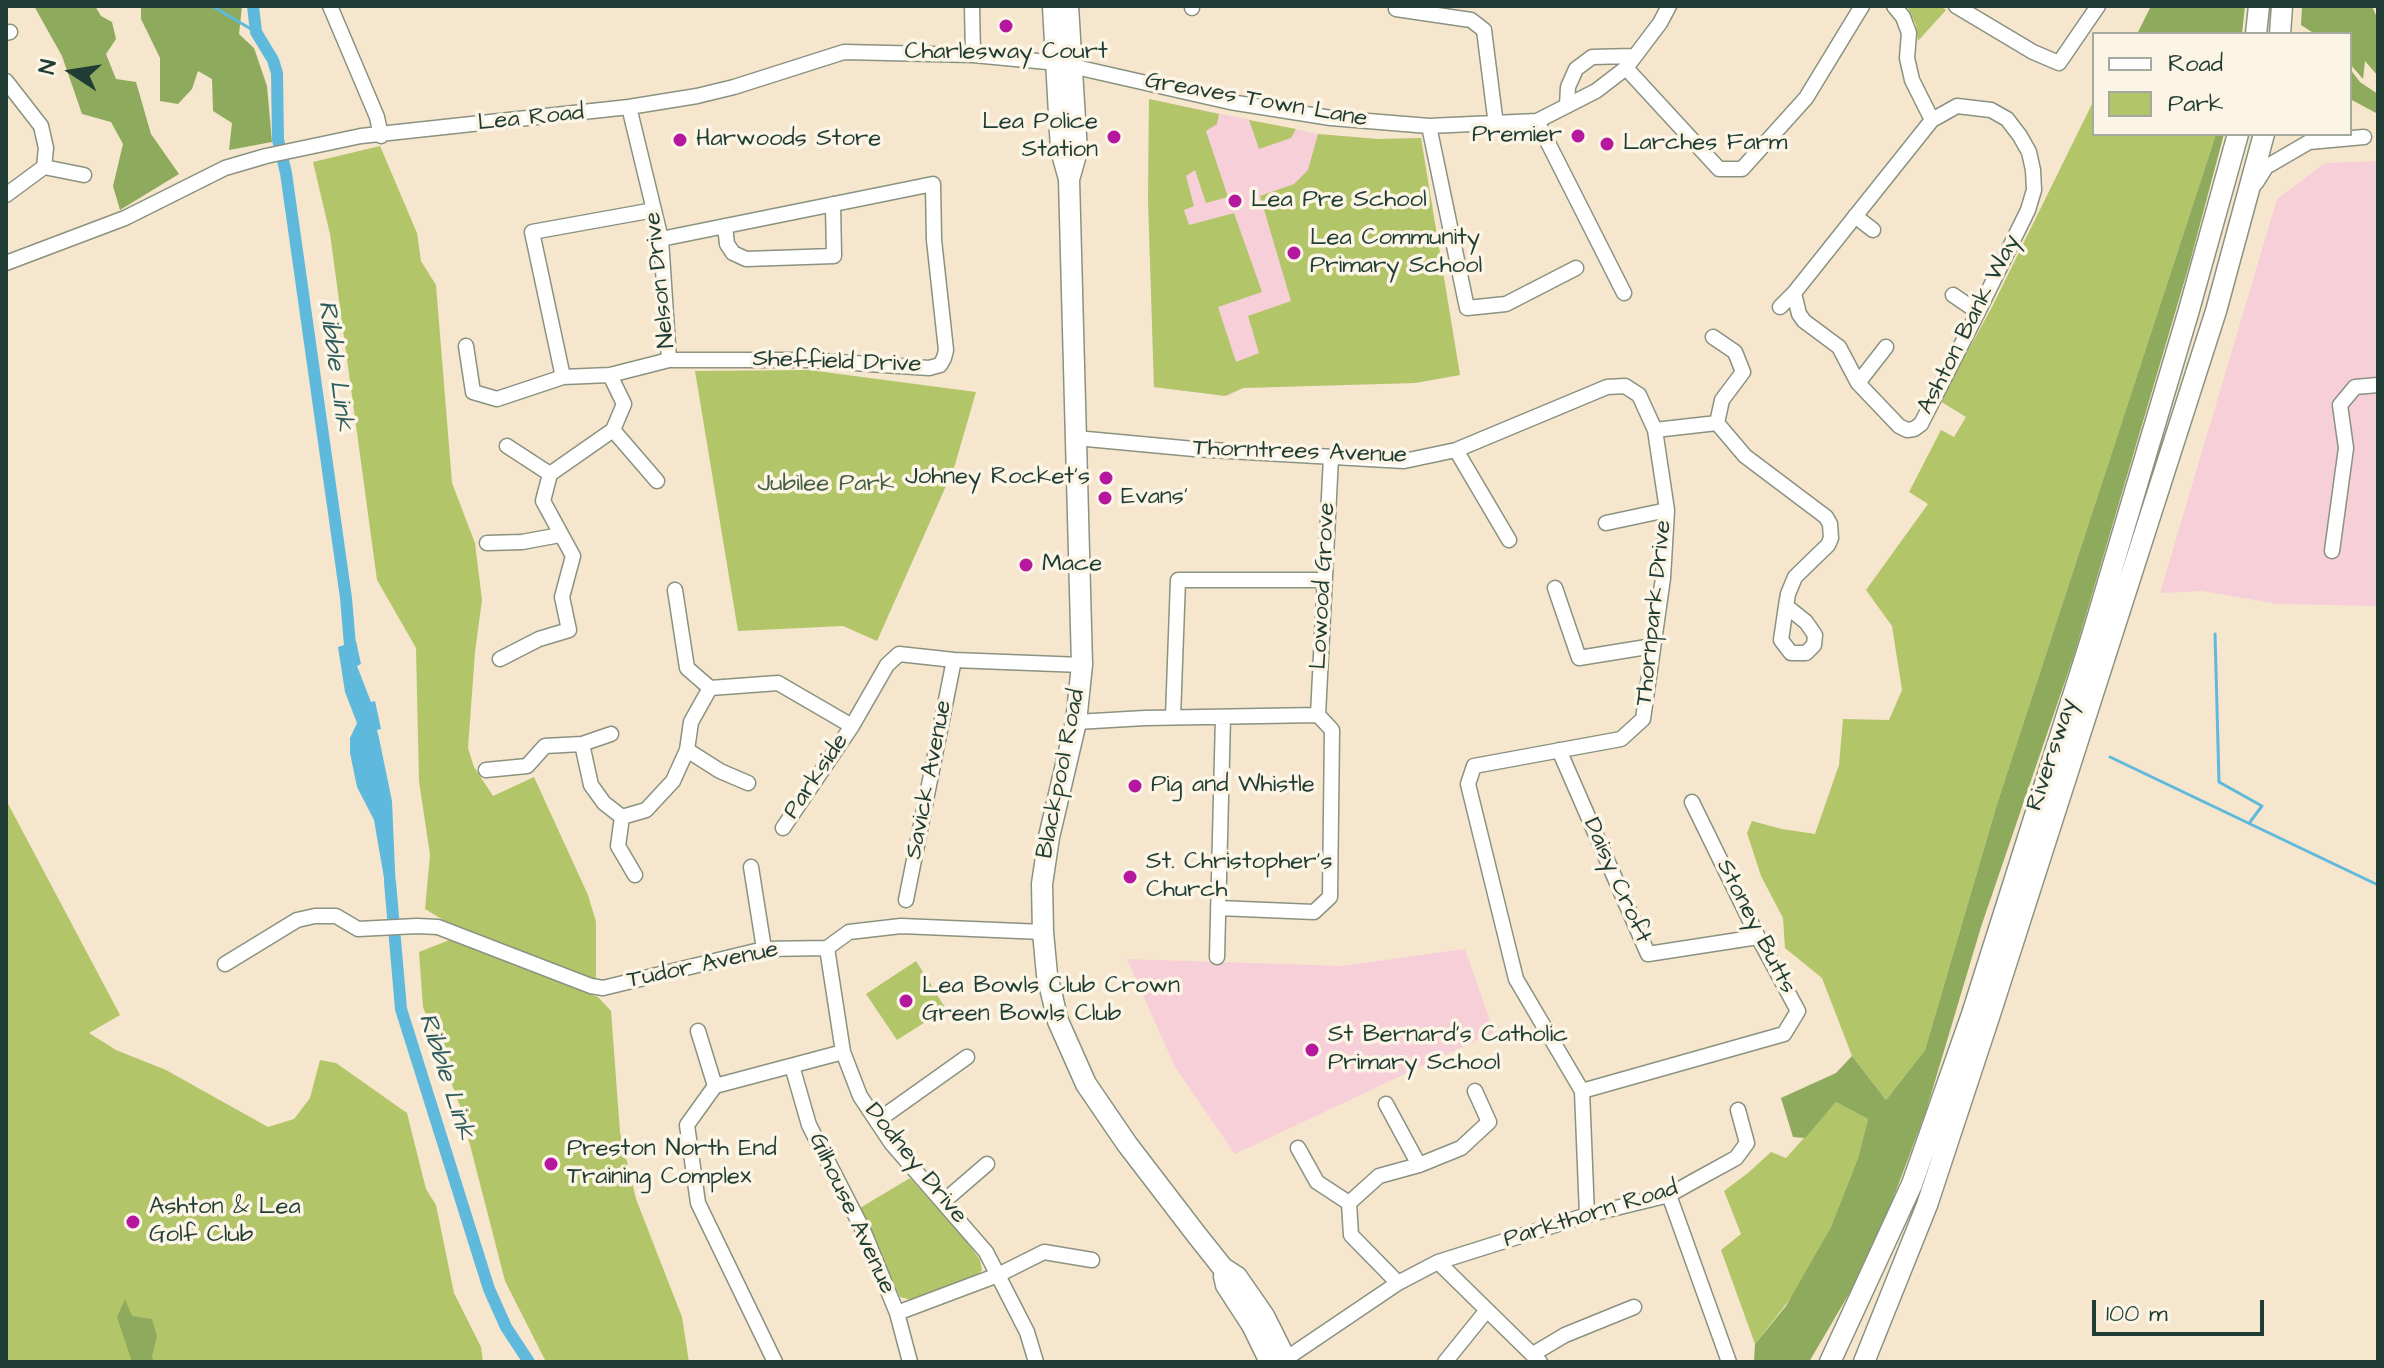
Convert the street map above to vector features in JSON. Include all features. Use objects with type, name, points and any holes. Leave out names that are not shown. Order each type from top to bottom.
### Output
[{"type":"highway","name":"Blackpool Road","points":[[1053,6],[1065,64]]},
{"type":"highway","name":"Blackpool Road","points":[[1068,6],[1061,150],[1069,179],[1082,665],[1076,722],[1049,837],[1042,884],[1047,975],[1058,1021],[1086,1084],[1127,1144],[1223,1268],[1226,1285],[1281,1361]]},
{"type":"highway","points":[[2256,32],[2259,6]]},
{"type":"highway","name":"Riversway","points":[[1830,1362],[1912,1184],[1972,1014],[2092,636],[2237,136]]},
{"type":"highway","points":[[2189,310],[2206,287],[2249,136]]},
{"type":"highway","name":"Riversway","points":[[1864,1362],[1893,1295],[1942,1160],[2212,326],[2263,136]]},
{"type":"street","points":[[330,6],[377,117],[381,136]]},
{"type":"street","points":[[972,6],[973,55]]},
{"type":"street","points":[[1624,293],[1537,121],[1596,91],[1630,62],[1669,6]]},
{"type":"street","points":[[1567,106],[1568,87],[1576,69],[1592,57],[1630,62],[1719,169],[1742,169],[1806,98],[1862,6]]},
{"type":"street","points":[[1894,6],[1903,17],[1909,33],[1907,58],[1912,80],[1932,120]]},
{"type":"street","points":[[1956,6],[2033,52],[2059,63],[2098,6]]},
{"type":"street","points":[[1396,9],[1463,18],[1478,23],[1484,30],[1496,125]]},
{"type":"street","name":"Lea Road","points":[[6,263],[125,218],[215,172],[266,156],[361,136],[629,107],[734,87],[844,52],[973,55],[1065,64]]},
{"type":"street","name":"Greaves Town Lane","points":[[1065,64],[1230,102],[1331,118],[1429,126],[1537,121]]},
{"type":"street","points":[[6,81],[41,126],[46,148],[44,167],[6,195]]},
{"type":"street","name":"Ashton Bank Way","points":[[1780,307],[1932,120],[1957,106],[1991,110],[2007,119],[2020,136],[2029,152],[2033,170],[2034,190],[2028,210],[1921,424],[1914,429],[1899,426],[1858,383],[1839,347],[1799,314],[1794,293]]},
{"type":"street","name":"Nelson Drive","points":[[629,107],[661,239],[669,360]]},
{"type":"street","points":[[1429,126],[1467,308],[1506,304],[1576,268]]},
{"type":"street","points":[[2247,199],[2266,167],[2291,151],[2309,142],[2364,137]]},
{"type":"street","points":[[44,167],[84,175]]},
{"type":"street","name":"Sheffield Drive","points":[[466,346],[473,392],[497,399],[563,377],[610,375],[669,360],[808,360],[929,368],[940,365],[946,350],[934,240],[933,184],[661,239]]},
{"type":"street","points":[[725,226],[727,244],[733,253],[746,259],[834,256],[833,204]]},
{"type":"street","points":[[563,377],[532,232],[654,210]]},
{"type":"street","points":[[1855,216],[1873,230]]},
{"type":"street","points":[[1953,295],[1978,312]]},
{"type":"street","points":[[1713,337],[1735,352],[1743,372],[1722,400],[1717,423]]},
{"type":"street","points":[[1858,383],[1886,347]]},
{"type":"street","points":[[500,659],[539,639],[569,630],[562,597],[573,556],[543,501],[550,474],[613,430],[624,404],[610,375]]},
{"type":"street","points":[[2332,551],[2346,448],[2340,405],[2355,387],[2378,385]]},
{"type":"street","name":"Thornpark Drive","points":[[1582,1091],[1516,979],[1468,784],[1474,766],[1621,739],[1643,719],[1663,578],[1667,510],[1655,430],[1639,395],[1625,386],[1607,387]]},
{"type":"street","name":"Thorntrees Avenue","points":[[1076,438],[1194,449],[1404,461],[1456,450],[1607,387]]},
{"type":"street","points":[[1655,430],[1717,423]]},
{"type":"street","points":[[1717,423],[1745,456],[1826,517],[1830,524],[1828,545],[1795,577],[1786,606]]},
{"type":"street","points":[[613,430],[657,481]]},
{"type":"street","points":[[507,446],[550,474]]},
{"type":"street","points":[[1456,450],[1509,540]]},
{"type":"street","name":"Lowood Grove","points":[[1318,715],[1331,457]]},
{"type":"street","points":[[1606,523],[1667,510]]},
{"type":"street","points":[[487,543],[522,542],[560,535]]},
{"type":"street","points":[[1173,717],[1178,580],[1325,580]]},
{"type":"street","points":[[1555,588],[1579,658],[1653,646]]},
{"type":"street","points":[[622,817],[646,810],[673,781],[687,750],[691,722],[710,688],[687,668],[675,590]]},
{"type":"street","name":"Parkside","points":[[783,828],[852,726],[887,665],[899,654],[954,660]]},
{"type":"street","points":[[954,660],[1082,665]]},
{"type":"street","name":"Savick Avenue","points":[[906,900],[954,660]]},
{"type":"street","name":"Parkside","points":[[710,688],[778,683],[852,726]]},
{"type":"street","points":[[1076,722],[1318,715],[1332,730],[1330,897],[1314,912],[1218,908]]},
{"type":"street","points":[[1217,957],[1223,717]]},
{"type":"street","points":[[486,770],[527,766],[545,746],[582,744],[611,734]]},
{"type":"street","points":[[582,744],[591,785],[604,803],[622,817]]},
{"type":"street","points":[[687,750],[720,771],[748,783]]},
{"type":"street","name":"Daisy Croft","points":[[1559,750],[1648,954],[1758,937]]},
{"type":"street","name":"Stoney Butts","points":[[1582,1091],[1784,1034],[1798,1011],[1692,802]]},
{"type":"street","points":[[622,817],[618,846],[635,875]]},
{"type":"street","points":[[751,867],[764,949]]},
{"type":"street","name":"Tudor Avenue","points":[[225,964],[297,920],[315,916],[336,916],[358,929],[438,927],[603,988],[764,949],[827,948],[849,932],[901,926],[1043,932]]},
{"type":"street","name":"Dodney Drive","points":[[827,948],[843,1052],[860,1096],[892,1144],[986,1252],[1027,1332],[1036,1362]]},
{"type":"street","points":[[698,1031],[715,1086]]},
{"type":"street","points":[[775,1362],[698,1203],[687,1125],[715,1086],[843,1052]]},
{"type":"street","points":[[877,1121],[967,1057]]},
{"type":"street","name":"Gilhouse Avenue","points":[[792,1066],[809,1125],[863,1230],[897,1313],[910,1362]]},
{"type":"street","points":[[1349,1203],[1379,1176],[1419,1165],[1461,1148],[1489,1122],[1475,1091]]},
{"type":"street","points":[[1582,1091],[1587,1215]]},
{"type":"street","points":[[1386,1104],[1419,1165]]},
{"type":"street","name":"Parkthorn Road","points":[[1281,1361],[1398,1283],[1438,1262],[1587,1215],[1669,1195],[1736,1158],[1747,1143],[1738,1110]]},
{"type":"street","points":[[1298,1148],[1317,1182],[1349,1203]]},
{"type":"street","points":[[943,1202],[987,1164]]},
{"type":"street","points":[[1669,1195],[1729,1362]]},
{"type":"street","points":[[1349,1203],[1351,1235],[1398,1283]]},
{"type":"street","points":[[897,1313],[998,1275],[1044,1252],[1092,1260]]},
{"type":"street","points":[[1438,1262],[1536,1358],[1565,1335],[1634,1307]]},
{"type":"street","points":[[1445,1362],[1487,1310]]},
{"type":"shaded area","name":"Lea Community Primary School","points":[[1149,99],[1319,134],[1378,139],[1421,138],[1460,375],[1415,383],[1243,388],[1229,396],[1154,387],[1148,199]]},
{"type":"shaded area","points":[[2378,161],[2378,606],[2278,604],[2202,591],[2160,593],[2277,199],[2325,163]]},
{"type":"shaded area","name":"St Bernard's Catholic Primary School","points":[[1465,949],[1494,1032],[1235,1154],[1175,1067],[1127,959],[1342,966]]},
{"type":"green space","points":[[34,6],[95,6],[101,16],[112,22],[116,39],[106,54],[116,79],[136,82],[151,134],[179,174],[120,210],[113,186],[123,144],[111,122],[82,114],[62,56]]},
{"type":"green space","points":[[141,6],[242,6],[239,34],[254,48],[267,86],[272,142],[229,150],[232,123],[213,111],[212,79],[198,71],[192,89],[178,104],[160,101],[160,58],[141,19]]},
{"type":"green space","points":[[1907,6],[1941,6],[1946,10],[1918,41],[1916,25]]},
{"type":"green space","points":[[2151,6],[2245,6],[2242,32],[2138,32]]},
{"type":"green space","points":[[2302,6],[2372,6],[2378,20],[2378,76],[2365,61],[2363,79],[2352,66],[2352,32],[2312,32],[2301,25]]},
{"type":"green space","points":[[2352,72],[2360,82],[2378,94],[2378,114],[2352,100]]},
{"type":"green space","name":"Lea Community Primary School","points":[[1149,99],[1219,114],[1217,124],[1206,131],[1228,197],[1206,203],[1195,170],[1186,176],[1194,206],[1184,210],[1189,225],[1234,213],[1262,292],[1218,307],[1236,362],[1259,353],[1248,316],[1291,301],[1260,196],[1294,184],[1308,170],[1318,134],[1378,139],[1421,138],[1460,375],[1415,383],[1243,388],[1225,396],[1154,387],[1148,199]]},
{"type":"green space","points":[[2092,104],[2092,136],[2215,136],[1997,804],[1925,1050],[1886,1100],[1852,1056],[1822,978],[1785,948],[1783,918],[1761,876],[1747,833],[1752,821],[1815,834],[1839,765],[1843,719],[1889,720],[1902,690],[1892,626],[1866,590],[1928,504],[1909,492],[1941,430],[1954,437],[1966,417],[1940,401],[1992,307]]},
{"type":"green space","points":[[1249,120],[1296,129],[1291,138],[1259,149]]},
{"type":"green space","points":[[2215,136],[2223,136],[2190,262],[2075,652],[1981,927],[1926,1111],[1885,1220],[1853,1287],[1809,1362],[1754,1362],[1755,1344],[1786,1306],[1830,1229],[1858,1158],[1868,1119],[1836,1102],[1805,1138],[1793,1137],[1781,1098],[1836,1073],[1852,1056],[1886,1100],[1925,1050],[1997,804]]},
{"type":"green space","points":[[380,146],[417,233],[421,261],[436,285],[452,483],[475,543],[482,600],[468,748],[474,767],[493,796],[534,777],[588,895],[596,922],[596,979],[572,975],[445,921],[425,909],[430,855],[419,781],[416,648],[377,580],[330,234],[313,162]]},
{"type":"green space","name":"Jubilee Park","points":[[809,370],[976,392],[954,468],[877,641],[843,626],[738,631],[695,371]]},
{"type":"green space","name":"Ashton & Lea Golf Club","points":[[6,800],[120,1015],[89,1033],[116,1050],[166,1070],[268,1127],[294,1119],[310,1098],[320,1060],[336,1063],[407,1113],[426,1189],[436,1205],[454,1293],[481,1347],[483,1362],[6,1362]]},
{"type":"green space","name":"Preston North End Training Complex","points":[[452,939],[598,997],[611,1011],[620,1132],[636,1199],[682,1317],[689,1362],[546,1362],[505,1281],[460,1106],[423,1007],[419,952]]},
{"type":"green space","name":"Lea Bowls Club Crown Green Bowls Club","points":[[916,961],[946,1009],[897,1040],[866,994]]},
{"type":"green space","points":[[1836,1102],[1868,1119],[1858,1158],[1830,1229],[1801,1285],[1755,1344],[1721,1250],[1741,1234],[1724,1191],[1771,1152],[1786,1158]]},
{"type":"green space","points":[[910,1178],[965,1239],[980,1260],[982,1270],[975,1278],[916,1301],[900,1297],[860,1208]]},
{"type":"green space","points":[[125,1299],[132,1316],[152,1319],[157,1336],[152,1357],[154,1362],[132,1362],[117,1317]]},
{"type":"water","points":[[356,641],[361,664],[357,666],[371,702],[375,701],[381,729],[377,730],[392,801],[396,893],[388,901],[374,820],[357,787],[350,753],[350,738],[357,723],[345,692],[338,647]]},
{"type":"waterway","points":[[212,6],[256,32]]},
{"type":"waterway","name":"Ribble Link","points":[[253,6],[256,32],[277,73],[278,140],[286,173],[346,598],[351,657]]},
{"type":"waterway","points":[[2215,634],[2219,782],[2262,806],[2250,822]]},
{"type":"waterway","points":[[2110,757],[2378,885]]},
{"type":"waterway","name":"Ribble Link","points":[[390,882],[401,1009],[489,1289],[506,1327],[529,1362]]},
{"type":"place","name":"Charlesway Court","points":[[1006,26]]},
{"type":"place","name":"Premier","points":[[1578,136]]},
{"type":"place","name":"Lea Police Station","points":[[1114,137]]},
{"type":"place","name":"Harwoods Store","points":[[680,140]]},
{"type":"place","name":"Larches Farm","points":[[1607,144]]},
{"type":"place","name":"Lea Pre School","points":[[1235,201]]},
{"type":"place","name":"Lea Community Primary School","points":[[1294,253]]},
{"type":"place","name":"Johney Rocket's","points":[[1106,478]]},
{"type":"place","name":"Evans'","points":[[1105,498]]},
{"type":"place","name":"Mace","points":[[1026,565]]},
{"type":"place","name":"Pig and Whistle","points":[[1135,786]]},
{"type":"place","name":"St. Christopher's Church","points":[[1130,877]]},
{"type":"place","name":"Lea Bowls Club Crown Green Bowls Club","points":[[906,1001]]},
{"type":"place","name":"St Bernard's Catholic Primary School","points":[[1312,1050]]},
{"type":"place","name":"Preston North End Training Complex","points":[[551,1164]]},
{"type":"place","name":"Ashton & Lea Golf Club","points":[[133,1222]]}]
